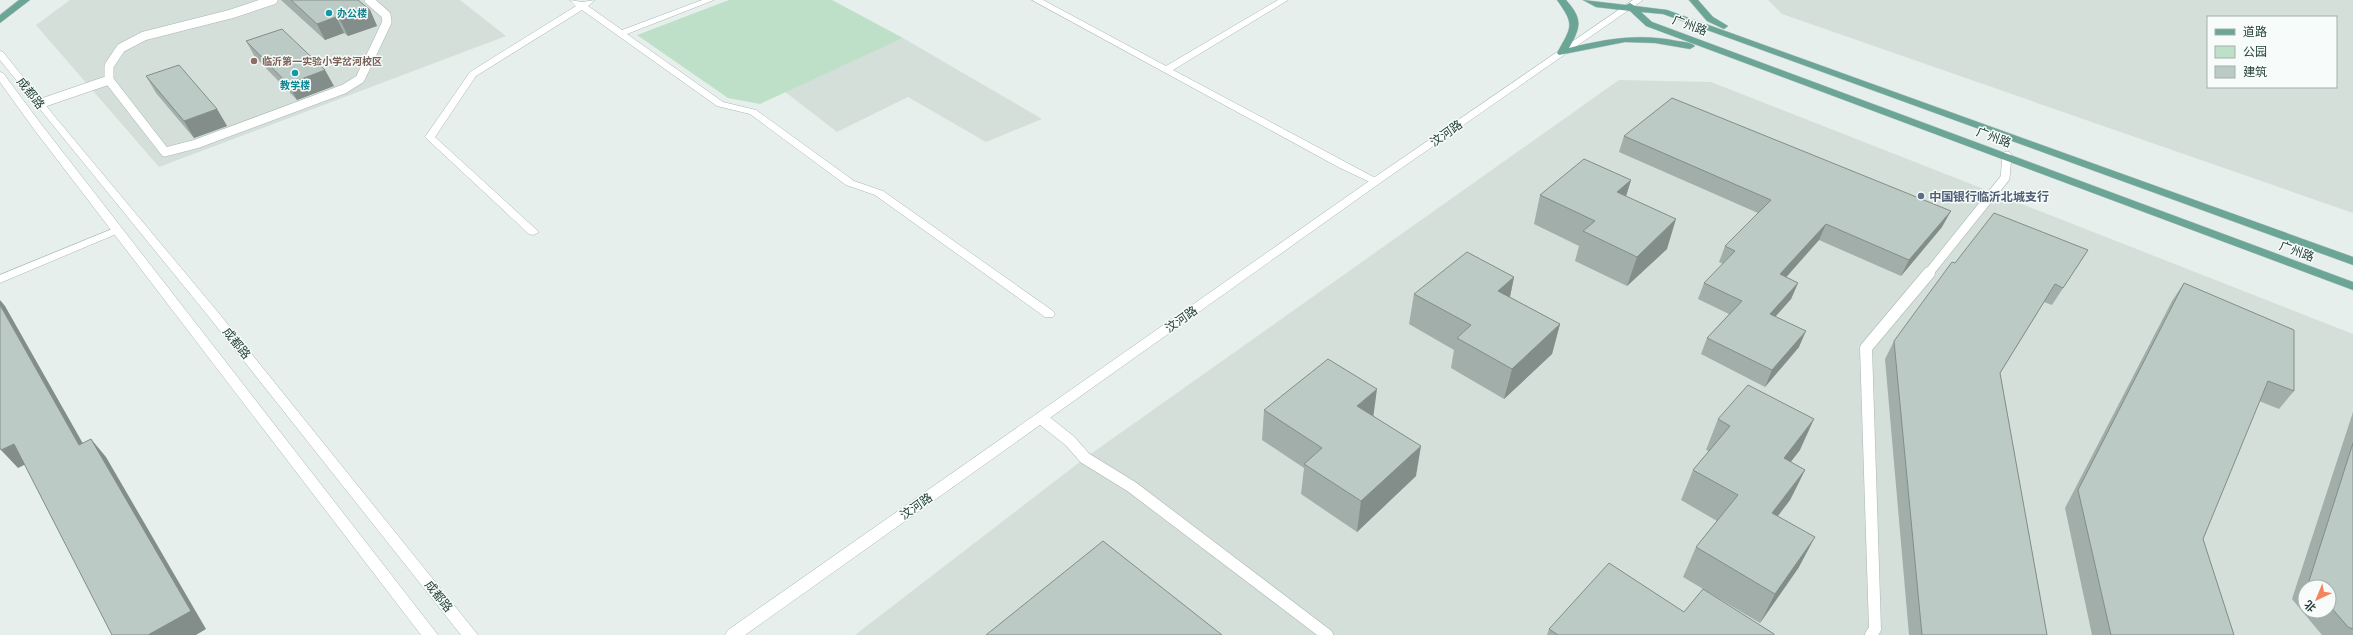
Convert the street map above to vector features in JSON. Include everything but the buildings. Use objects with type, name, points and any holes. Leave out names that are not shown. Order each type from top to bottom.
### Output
[{"type":"main road","points":[[0,20],[16,5],[26,0]]},
{"type":"main road","points":[[1561,0],[1574,13],[1575,29],[1562,53]]},
{"type":"main road","name":"广州路","points":[[1587,0],[1596,4],[1631,2],[1664,12],[1774,50],[2353,261]]},
{"type":"main road","points":[[1693,0],[1710,19],[1774,50]]},
{"type":"main road","name":"广州路","points":[[1631,2],[1649,24],[2353,286]]},
{"type":"main road","points":[[1562,53],[1610,41],[1641,37],[1671,41],[1753,62]]},
{"type":"street","points":[[533,232],[430,138],[473,74],[578,3],[591,0]]},
{"type":"street","points":[[621,33],[710,0]]},
{"type":"street","points":[[1036,0],[1168,69],[1344,166],[1376,181]]},
{"type":"street","points":[[1168,69],[1284,0]]},
{"type":"street","name":"汶河路","points":[[733,635],[1376,181],[1562,53],[1631,2],[1645,0]]},
{"type":"street","points":[[578,3],[720,104],[753,112],[850,183],[879,193],[1049,314]]},
{"type":"street","name":"成都路","points":[[0,54],[39,104],[213,314],[470,635]]},
{"type":"street","name":"成都路","points":[[0,75],[117,230],[430,635]]},
{"type":"street","points":[[0,279],[117,230]]},
{"type":"lane","points":[[273,0],[231,14],[144,36],[121,48],[109,66],[110,80],[165,152],[196,144],[344,89],[360,79],[387,22],[386,14],[369,0]]},
{"type":"lane","points":[[39,104],[110,80]]},
{"type":"lane","points":[[1871,635],[1876,629],[1866,348],[1989,200],[2005,178],[2007,156]]},
{"type":"lane","points":[[1040,418],[1070,441],[1085,458],[1132,487],[1327,635]]},
{"type":"shaded area","name":"临沂第一实验小学岔河校区","points":[[70,0],[460,0],[506,36],[159,167],[36,25]]},
{"type":"shaded area","points":[[1768,0],[2353,0],[2353,213],[1782,14]]},
{"type":"shaded area","points":[[903,38],[1042,119],[986,142],[908,97],[837,132],[784,91]]},
{"type":"shaded area","points":[[1619,80],[1711,82],[2353,334],[2353,635],[855,635],[1085,458]]},
{"type":"green space","points":[[729,0],[832,0],[903,38],[760,104],[728,98],[637,35]]},
{"type":"place","name":"办公楼","points":[[329,13]]},
{"type":"place","name":"临沂第一实验小学岔河校区","points":[[254,61]]},
{"type":"place","name":"教学楼","points":[[295,73]]},
{"type":"place","name":"中国银行临沂北城支行","points":[[1921,196]]}]
